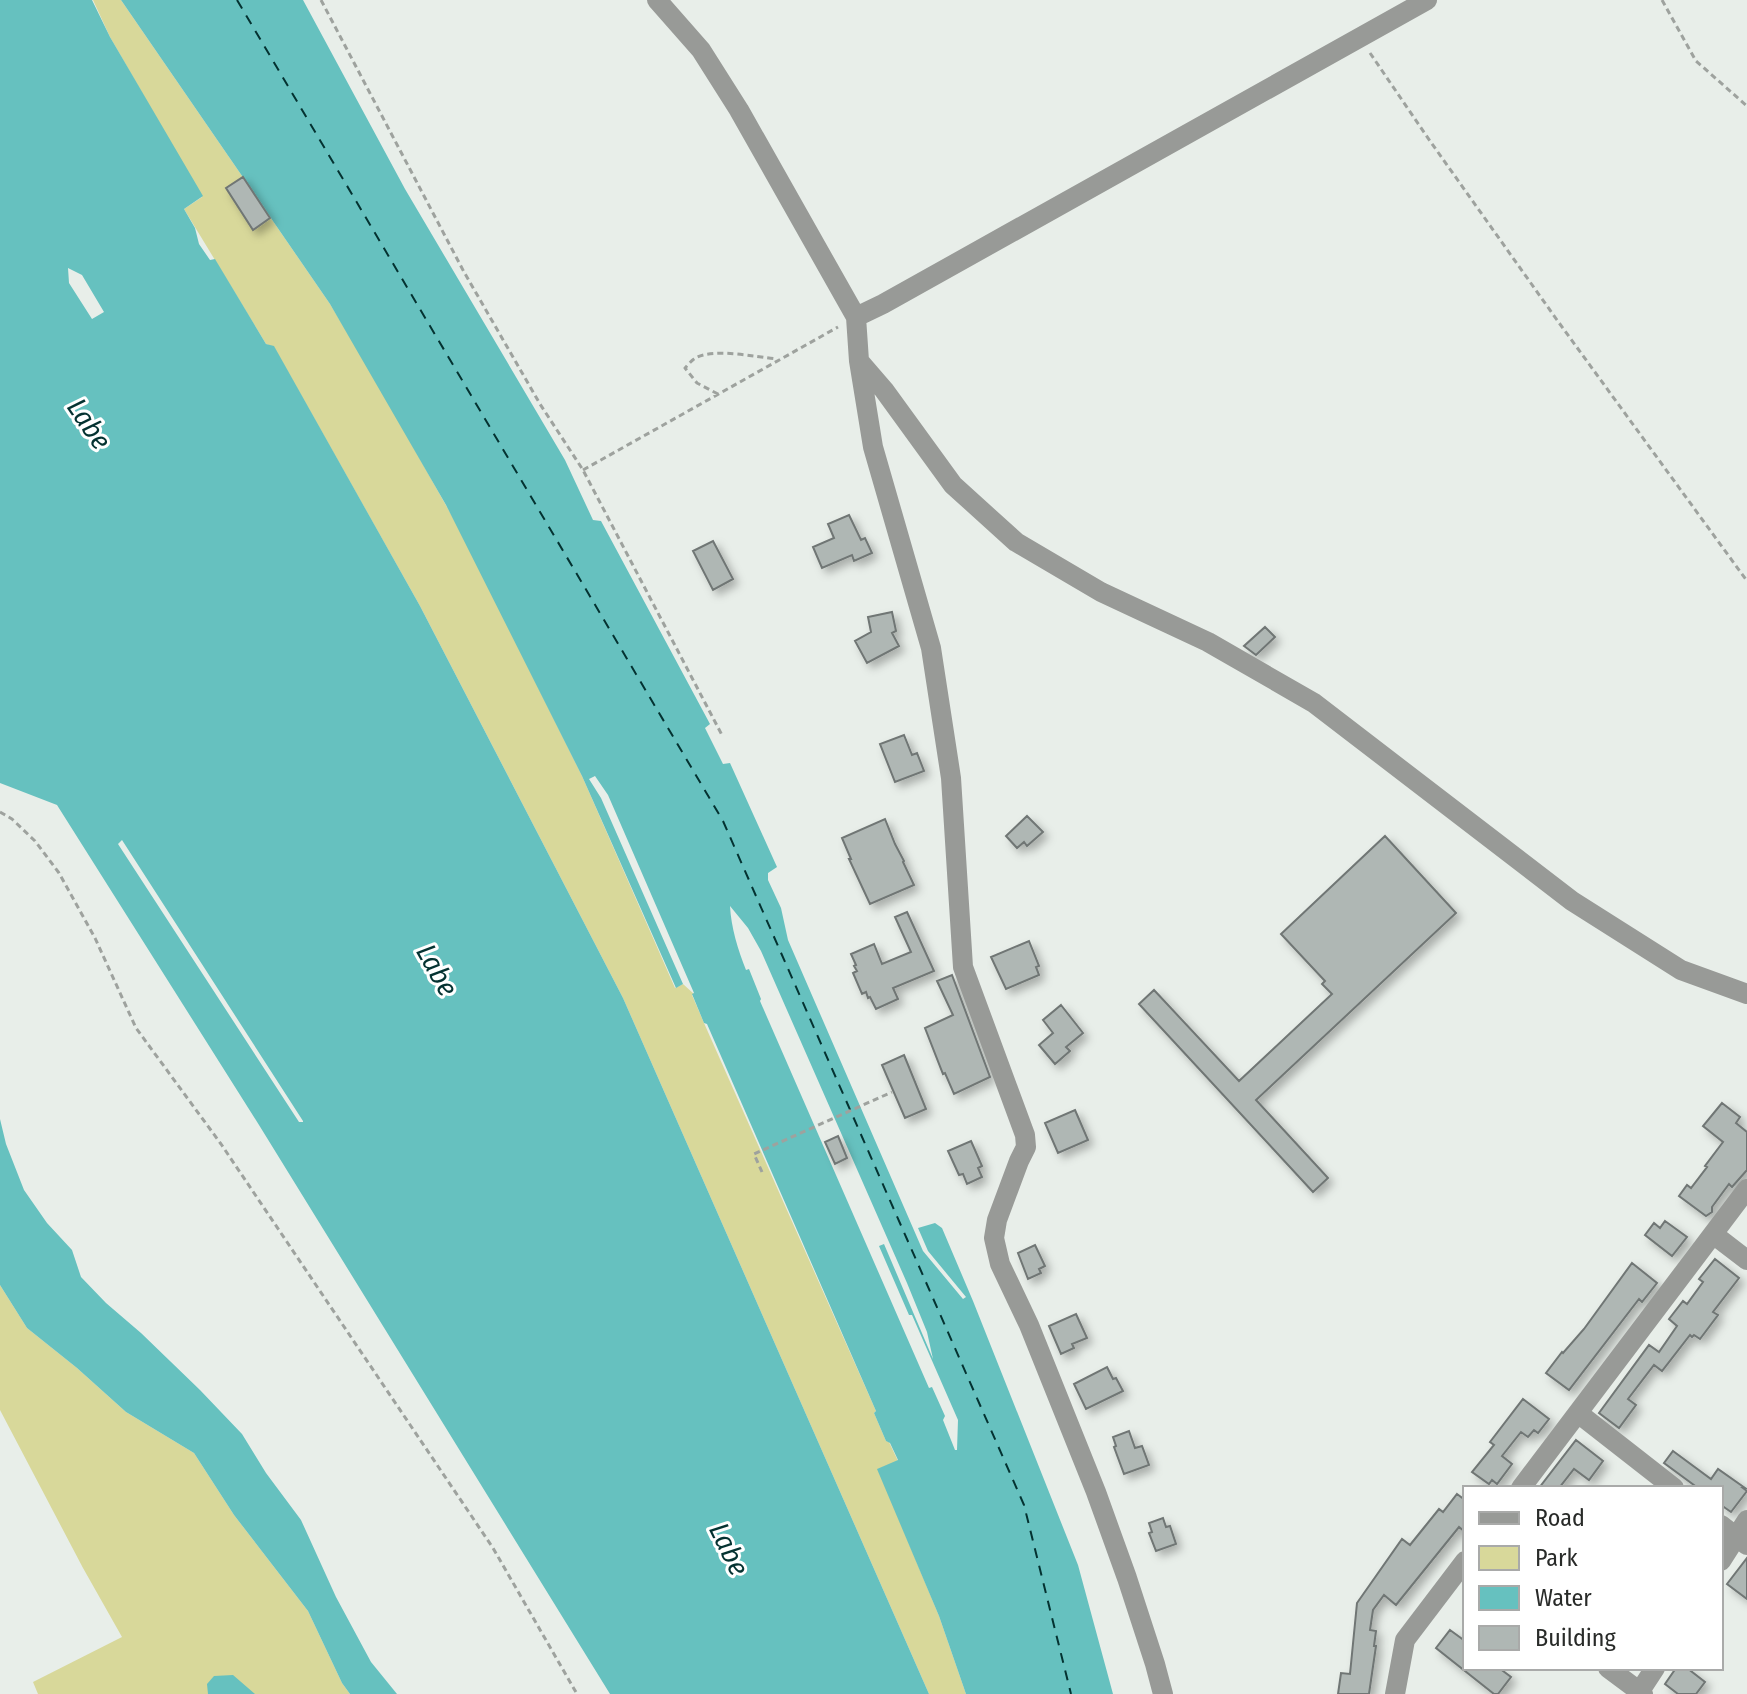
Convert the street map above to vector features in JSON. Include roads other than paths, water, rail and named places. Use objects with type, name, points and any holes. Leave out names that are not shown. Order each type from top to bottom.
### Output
[{"type":"street","points":[[657,0],[701,50],[739,110],[856,317],[859,361],[873,447],[931,648],[951,778],[963,967],[1025,1135],[1026,1147],[1001,1207],[994,1238],[1000,1264],[1029,1325],[1096,1492],[1163,1694]]},
{"type":"street","points":[[856,317],[1427,0]]},
{"type":"street","points":[[859,361],[884,390],[953,485],[1016,542],[1101,592],[1208,642],[1314,703],[1572,901],[1681,970],[1747,994]]},
{"type":"street","points":[[1523,1486],[1747,1189]]},
{"type":"street","points":[[1713,1234],[1747,1260]]},
{"type":"street","points":[[1578,1413],[1671,1486]]},
{"type":"street","points":[[1723,1558],[1738,1532]]},
{"type":"street","points":[[1395,1694],[1405,1640],[1463,1565]]},
{"type":"street","points":[[1611,1670],[1642,1693],[1654,1670]]},
{"type":"water","name":"Labe","points":[[0,0],[92,0],[110,37],[203,196],[184,209],[195,228],[199,244],[210,260],[215,259],[266,344],[274,346],[420,606],[623,998],[929,1694],[610,1694],[259,1125],[57,805],[0,783]],"holes":[[[68,268],[82,275],[104,312],[92,319],[69,283]],[[122,840],[303,1121],[303,1122],[299,1122],[118,844]]]},
{"type":"water","points":[[121,0],[303,0],[405,189],[565,460],[593,520],[601,521],[710,724],[705,728],[723,764],[730,763],[777,867],[768,873],[768,880],[781,908],[788,940],[923,1251],[963,1299],[966,1297],[928,1251],[918,1228],[935,1223],[942,1228],[973,1301],[1078,1565],[1113,1694],[966,1694],[939,1616],[877,1469],[898,1460],[886,1441],[874,1413],[876,1411],[704,1023],[694,993],[608,795],[595,776],[589,779],[601,798],[683,984],[676,988],[582,776],[446,505],[330,304]],"holes":[[[730,906],[761,951],[927,1332],[933,1359],[884,1244],[879,1246],[958,1420],[957,1450],[943,1420],[945,1416],[932,1387],[929,1388],[760,1001],[749,969],[746,970],[735,938]]]},
{"type":"water","points":[[0,1119],[24,1190],[47,1223],[72,1250],[81,1277],[242,1434],[301,1520],[336,1597],[371,1662],[397,1694],[350,1694],[308,1611],[234,1515],[194,1453],[126,1412],[27,1328],[0,1285]]},
{"type":"water","points":[[233,1675],[255,1694],[208,1694],[207,1684],[214,1676]]}]
